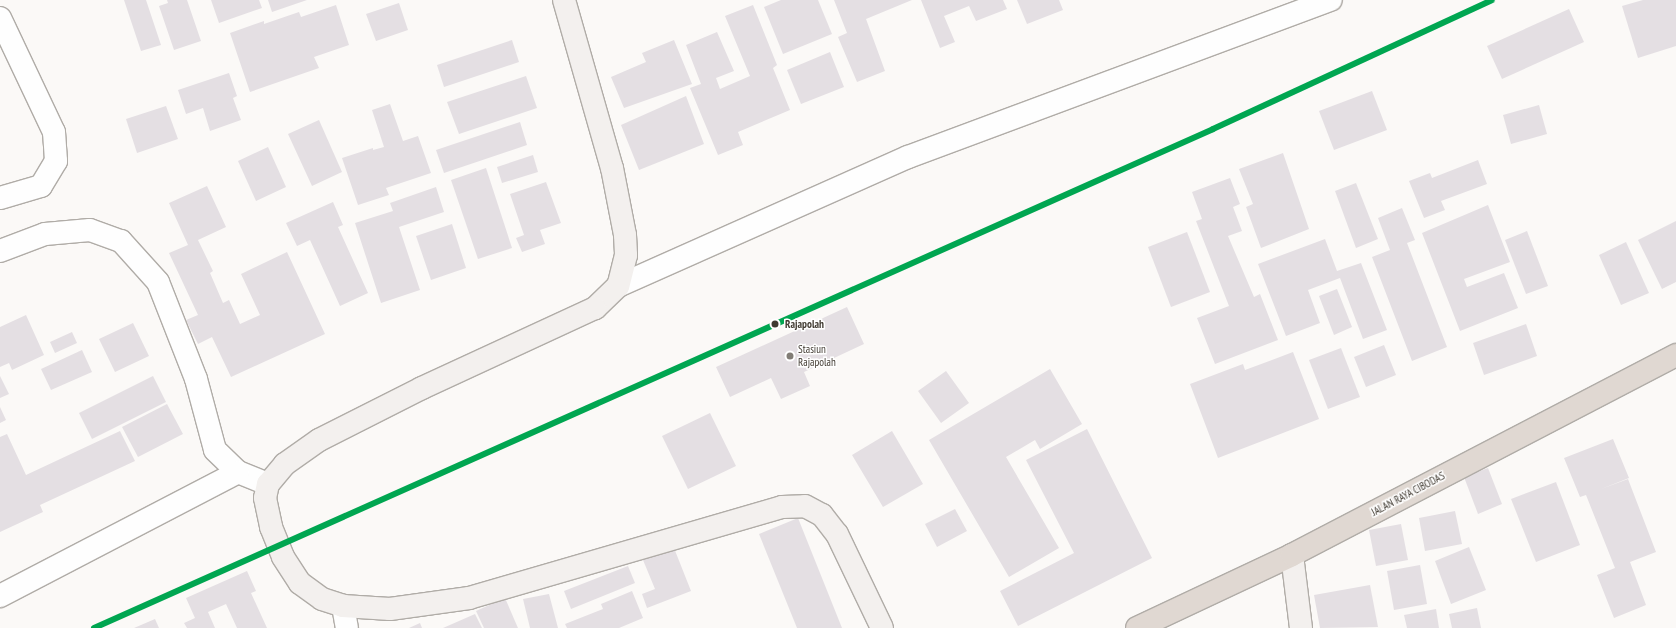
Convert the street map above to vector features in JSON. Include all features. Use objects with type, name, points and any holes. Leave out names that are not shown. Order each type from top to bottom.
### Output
[{"type":"highway","name":"JALAN RAYA CIBODAS","points":[[1137,628],[1292,555],[1676,354]]},
{"type":"main road","points":[[564,0],[612,168],[622,220],[626,255],[618,286],[595,308],[422,388],[319,440],[285,464],[268,484],[265,498],[271,527],[283,557],[300,583],[322,599],[343,606],[390,609],[470,598],[782,507],[805,506],[822,516],[837,534],[882,628]]},
{"type":"main road","points":[[1292,555],[1301,628]]},
{"type":"street","points":[[618,286],[908,157],[1331,0]]},
{"type":"street","points":[[0,18],[54,132],[56,161],[41,186],[0,198]]},
{"type":"street","points":[[0,251],[45,234],[90,230],[121,241],[158,282],[196,379],[215,450],[238,472],[268,484]]},
{"type":"street","points":[[0,596],[238,472]]},
{"type":"street","points":[[343,606],[347,628]]},
{"type":"building","points":[[124,0],[146,0],[161,45],[141,51]]},
{"type":"building","points":[[167,0],[187,0],[201,41],[174,50],[159,6],[168,3]]},
{"type":"building","points":[[211,0],[259,0],[262,8],[219,23]]},
{"type":"building","points":[[268,0],[307,0],[272,12]]},
{"type":"building","points":[[781,0],[818,0],[832,34],[783,54],[764,7]]},
{"type":"building","points":[[834,0],[912,0],[866,19],[885,71],[857,82],[838,37],[847,33]]},
{"type":"building","points":[[921,0],[1003,0],[1007,9],[976,21],[969,6],[944,16],[955,42],[940,48]]},
{"type":"building","points":[[1017,0],[1059,0],[1063,10],[1027,24]]},
{"type":"building","points":[[1643,0],[1676,0],[1676,46],[1638,58],[1622,6]]},
{"type":"building","points":[[399,3],[408,30],[376,41],[366,14]]},
{"type":"building","points":[[336,5],[349,45],[314,57],[319,68],[250,92],[230,33],[264,21],[264,24],[299,12],[301,17]]},
{"type":"building","points":[[753,5],[777,65],[773,68],[790,110],[738,132],[743,145],[718,155],[690,88],[701,84],[686,45],[717,32],[734,71],[716,78],[720,89],[750,76],[725,16]]},
{"type":"building","points":[[1569,9],[1584,42],[1502,79],[1487,46]]},
{"type":"building","points":[[512,40],[519,62],[444,87],[437,65]]},
{"type":"building","points":[[674,40],[692,84],[624,108],[611,77],[646,62],[642,53]]},
{"type":"building","points":[[830,52],[844,87],[801,104],[787,70]]},
{"type":"building","points":[[229,73],[237,96],[233,98],[241,120],[210,131],[203,108],[186,114],[178,90]]},
{"type":"building","points":[[526,76],[537,108],[459,134],[447,102]]},
{"type":"building","points":[[1372,91],[1387,130],[1334,150],[1319,111]]},
{"type":"building","points":[[686,96],[704,144],[639,170],[621,125]]},
{"type":"building","points":[[390,104],[403,141],[418,136],[431,173],[386,188],[389,195],[358,205],[342,158],[373,148],[373,150],[384,147],[372,110]]},
{"type":"building","points":[[1539,105],[1547,134],[1511,144],[1503,115]]},
{"type":"building","points":[[166,106],[178,139],[137,153],[126,119]]},
{"type":"building","points":[[319,120],[342,172],[312,186],[288,134]]},
{"type":"building","points":[[520,122],[527,145],[444,173],[436,150]]},
{"type":"building","points":[[268,147],[286,187],[256,201],[238,161]]},
{"type":"building","points":[[1283,153],[1309,229],[1261,248],[1246,207],[1253,204],[1239,169]]},
{"type":"building","points":[[533,155],[538,172],[502,183],[497,167]]},
{"type":"building","points":[[1478,160],[1487,184],[1441,201],[1445,210],[1424,218],[1409,181],[1430,173],[1432,178]]},
{"type":"building","points":[[486,168],[512,248],[478,259],[451,180]]},
{"type":"building","points":[[1230,178],[1240,204],[1233,207],[1242,231],[1228,236],[1254,297],[1260,294],[1278,340],[1215,364],[1197,318],[1229,306],[1196,221],[1202,219],[1192,192]]},
{"type":"building","points":[[546,182],[561,223],[540,230],[545,244],[522,252],[516,238],[524,235],[510,194]]},
{"type":"building","points":[[1356,183],[1378,239],[1356,248],[1335,191]]},
{"type":"building","points":[[207,186],[226,227],[198,240],[213,271],[210,273],[223,303],[229,300],[240,324],[260,315],[241,274],[287,252],[325,334],[231,377],[212,337],[198,344],[186,320],[198,315],[169,253],[188,245],[169,203]]},
{"type":"building","points":[[436,187],[444,212],[399,227],[420,290],[381,303],[355,223],[393,211],[390,203]]},
{"type":"building","points":[[333,202],[343,225],[338,227],[368,293],[340,306],[310,240],[297,246],[286,223]]},
{"type":"building","points":[[1488,205],[1510,262],[1464,279],[1467,287],[1504,273],[1518,308],[1460,331],[1422,233]]},
{"type":"building","points":[[1402,208],[1415,240],[1407,243],[1447,347],[1412,361],[1372,257],[1390,250],[1378,218]]},
{"type":"building","points":[[1676,221],[1676,282],[1662,289],[1638,240]]},
{"type":"building","points":[[452,224],[466,268],[431,280],[416,236]]},
{"type":"building","points":[[1527,231],[1548,286],[1526,294],[1505,240]]},
{"type":"building","points":[[1187,232],[1210,292],[1171,307],[1148,247]]},
{"type":"building","points":[[1325,239],[1337,271],[1361,263],[1387,330],[1363,339],[1340,278],[1308,290],[1320,323],[1286,336],[1258,264]]},
{"type":"building","points":[[1626,242],[1649,293],[1621,305],[1599,255]]},
{"type":"building","points":[[1337,289],[1352,327],[1334,335],[1319,296]]},
{"type":"building","name":"Stasiun Rajapolah","points":[[847,307],[864,344],[804,372],[810,386],[781,399],[771,378],[730,397],[716,367]]},
{"type":"building","points":[[26,315],[44,355],[12,370],[9,363],[0,367],[0,327]]},
{"type":"building","points":[[133,323],[149,356],[115,372],[99,339]]},
{"type":"building","points":[[1526,324],[1537,356],[1484,375],[1473,343]]},
{"type":"building","points":[[72,332],[77,343],[55,353],[50,342]]},
{"type":"building","points":[[1384,345],[1396,375],[1366,387],[1354,357]]},
{"type":"building","points":[[1341,348],[1360,397],[1328,409],[1309,360]]},
{"type":"building","points":[[82,350],[92,372],[51,390],[41,369]]},
{"type":"building","points":[[1293,352],[1319,419],[1218,458],[1190,384],[1243,364],[1245,370]]},
{"type":"building","points":[[1050,369],[1082,424],[1040,449],[1035,440],[1006,457],[1059,548],[1009,577],[929,440]]},
{"type":"building","points":[[946,371],[969,403],[941,423],[918,391]]},
{"type":"building","points":[[0,376],[9,394],[0,398]]},
{"type":"building","points":[[153,376],[166,402],[92,439],[79,413]]},
{"type":"building","points":[[167,404],[183,434],[138,457],[122,427]]},
{"type":"building","points":[[0,407],[6,420],[0,423]]},
{"type":"building","points":[[710,413],[736,466],[688,489],[662,436]]},
{"type":"building","points":[[1087,429],[1152,558],[1018,626],[1000,591],[1074,553],[1026,460]]},
{"type":"building","points":[[120,431],[135,461],[40,505],[43,512],[0,532],[0,437],[7,434],[26,475]]},
{"type":"building","points":[[892,431],[923,484],[883,507],[852,455]]},
{"type":"building","points":[[1613,439],[1629,478],[1601,489],[1628,479],[1656,552],[1630,562],[1646,605],[1614,618],[1597,575],[1615,568],[1586,495],[1580,497],[1564,458]]},
{"type":"building","points":[[1488,468],[1502,504],[1478,514],[1464,477]]},
{"type":"building","points":[[1556,482],[1580,545],[1536,562],[1511,499]]},
{"type":"building","points":[[955,509],[967,531],[937,547],[925,524]]},
{"type":"building","points":[[1455,511],[1462,544],[1425,551],[1419,518]]},
{"type":"building","points":[[798,518],[842,628],[797,628],[759,534]]},
{"type":"building","points":[[1401,524],[1408,560],[1376,566],[1369,530]]},
{"type":"building","points":[[1469,547],[1486,590],[1451,604],[1435,561]]},
{"type":"building","points":[[674,548],[691,591],[647,608],[642,594],[655,589],[643,560]]},
{"type":"building","points":[[1420,565],[1427,604],[1394,610],[1387,571]]},
{"type":"building","points":[[628,566],[635,583],[571,609],[564,591]]},
{"type":"building","points":[[247,571],[256,591],[251,593],[267,628],[237,628],[226,604],[208,612],[215,628],[187,628],[184,623],[195,618],[186,598]]},
{"type":"building","points":[[1370,585],[1378,627],[1320,628],[1314,595]]},
{"type":"building","points":[[632,591],[643,618],[619,628],[567,628],[565,624],[603,609],[601,604]]},
{"type":"building","points":[[549,594],[558,628],[530,628],[523,599]]},
{"type":"building","points":[[505,598],[518,628],[484,628],[476,611]]},
{"type":"building","points":[[1477,608],[1481,628],[1452,628],[1449,614]]},
{"type":"building","points":[[1436,609],[1439,628],[1407,628],[1404,615]]},
{"type":"building","points":[[475,614],[482,628],[443,628]]},
{"type":"building","points":[[155,619],[159,628],[134,628]]},
{"type":"building","points":[[420,623],[422,628],[409,628]]},
{"type":"transit line","points":[[94,628],[1213,129],[1492,0]]},
{"type":"place","name":"Rajapolah","points":[[775,324]]},
{"type":"place","name":"Stasiun Rajapolah","points":[[790,356]]}]
